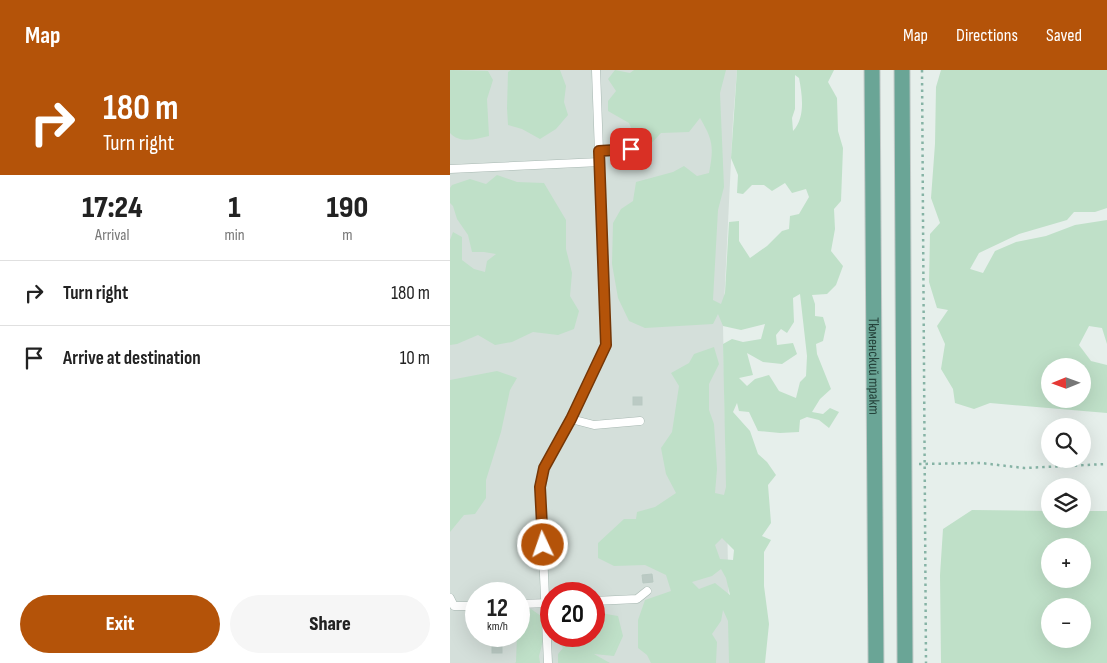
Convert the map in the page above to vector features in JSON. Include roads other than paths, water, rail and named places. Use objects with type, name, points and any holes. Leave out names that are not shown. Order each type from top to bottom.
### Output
[{"type":"main road","name":"Тюменский тракт","points":[[872,70],[876,663]]},
{"type":"main road","name":"Тюменский тракт","points":[[902,70],[905,663]]},
{"type":"lane","points":[[547,582],[540,487],[544,468],[571,419],[606,345],[596,70]]},
{"type":"lane","points":[[599,151],[631,149]]},
{"type":"lane","points":[[450,169],[600,162]]},
{"type":"lane","points":[[571,419],[594,425],[640,421]]},
{"type":"lane","points":[[605,601],[637,599],[647,591]]},
{"type":"lane","points":[[450,598],[454,606],[465,606]]},
{"type":"lane","points":[[548,647],[548,663]]}]
